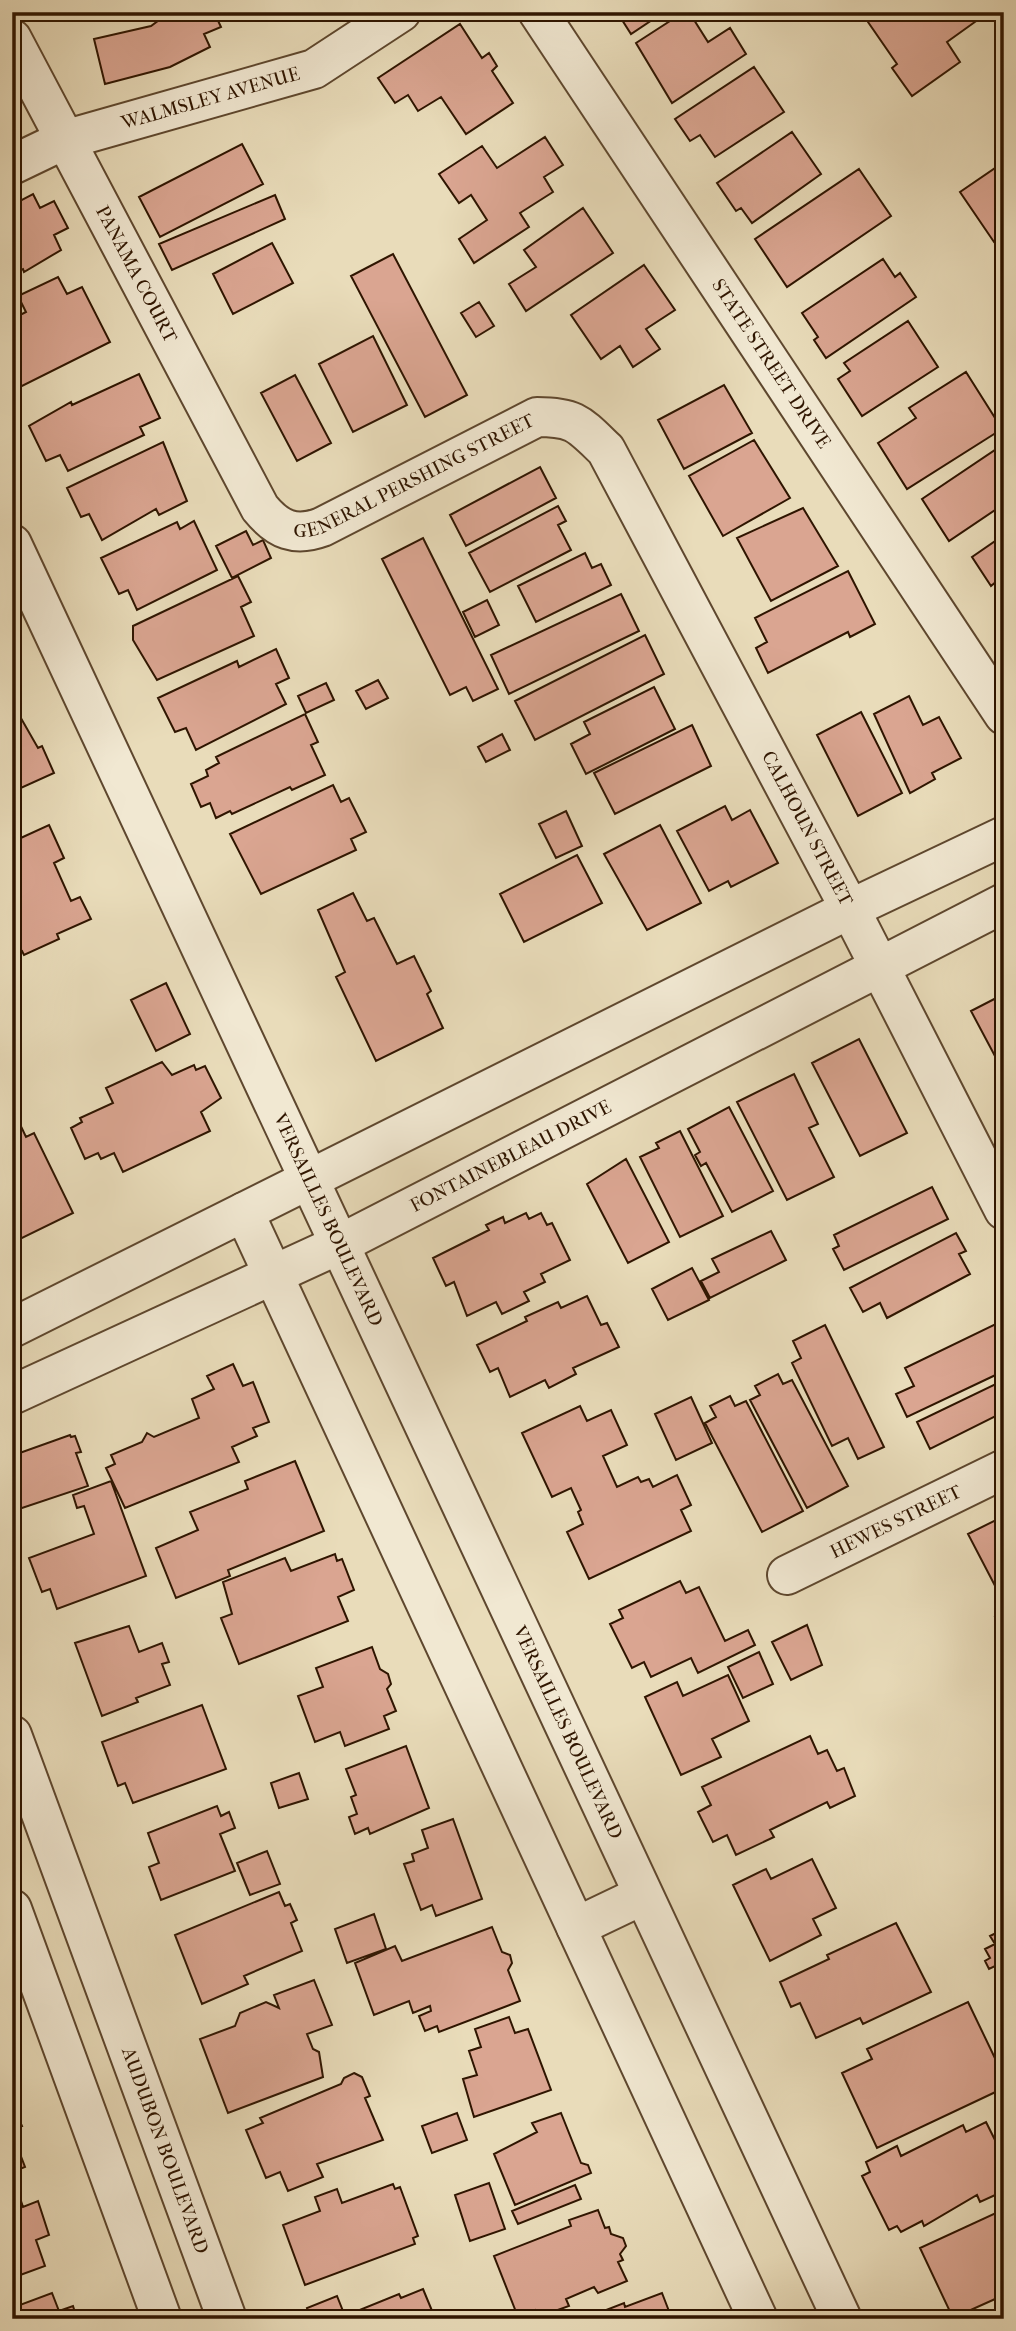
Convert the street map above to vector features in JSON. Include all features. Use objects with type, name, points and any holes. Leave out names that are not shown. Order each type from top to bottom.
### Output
[{"type":"street","name":"WALMSLEY AVENUE","points":[[12,165],[64,141],[314,69],[401,12]]},
{"type":"street","name":"STATE STREET DRIVE","points":[[538,12],[1004,715]]},
{"type":"street","name":"PANAMA COURT","points":[[12,39],[260,508]]},
{"type":"street","name":"GENERAL PERSHING STREET","points":[[260,508],[272,523],[304,534],[537,417],[565,417],[584,428],[606,450]]},
{"type":"street","name":"CALHOUN STREET","points":[[606,450],[850,909],[1004,1210]]},
{"type":"street","name":"VERSAILLES BOULEVARD","points":[[12,544],[842,2319]]},
{"type":"street","points":[[12,1328],[850,909],[1004,836]]},
{"type":"street","name":"FONTAINEBLEAU DRIVE","points":[[12,1395],[338,1245],[1004,903]]},
{"type":"street","points":[[244,1212],[758,2319]]},
{"type":"street","name":"HEWES STREET","points":[[787,1575],[1004,1469]]},
{"type":"street","name":"AUDUBON BOULEVARD","points":[[12,1735],[227,2319]]},
{"type":"street","points":[[576,1927],[643,1895]]},
{"type":"street","points":[[12,1909],[162,2319]]},
{"type":"street","points":[[48,2006],[103,1981]]},
{"type":"building","points":[[170,12],[214,12],[221,27],[204,34],[210,47],[170,67],[105,84],[94,39],[151,26]]},
{"type":"building","points":[[617,12],[664,12],[631,34]]},
{"type":"building","points":[[684,12],[689,12],[708,42],[730,28],[746,54],[672,103],[636,43]]},
{"type":"building","points":[[882,12],[986,14],[947,42],[960,62],[912,96],[892,68],[897,64],[868,22]]},
{"type":"building","points":[[460,24],[482,58],[489,53],[497,66],[492,71],[513,103],[466,134],[441,97],[418,111],[408,95],[395,103],[378,78]]},
{"type":"building","points":[[754,67],[784,112],[715,157],[700,135],[690,141],[675,119]]},
{"type":"building","points":[[792,132],[821,174],[752,223],[741,208],[736,211],[717,183]]},
{"type":"building","points":[[545,137],[563,165],[544,177],[553,192],[520,213],[529,227],[474,263],[459,239],[487,220],[471,195],[459,203],[439,174],[482,146],[497,168]]},
{"type":"building","points":[[242,144],[263,184],[160,237],[139,197]]},
{"type":"building","points":[[1004,162],[1004,236],[994,242],[960,192]]},
{"type":"building","points":[[859,169],[891,216],[787,287],[755,239]]},
{"type":"building","points":[[33,194],[40,208],[54,201],[68,228],[54,235],[61,250],[24,272],[23,269],[12,274],[12,205]]},
{"type":"building","points":[[275,195],[285,219],[172,270],[159,244]]},
{"type":"building","points":[[583,208],[613,253],[526,311],[509,284],[536,267],[524,250]]},
{"type":"building","points":[[272,243],[293,283],[233,314],[213,274]]},
{"type":"building","points":[[393,254],[467,395],[425,417],[351,276]]},
{"type":"building","points":[[883,259],[895,277],[900,273],[916,297],[826,358],[814,340],[818,337],[802,313]]},
{"type":"building","points":[[644,265],[675,310],[646,329],[660,349],[633,367],[620,346],[601,359],[571,315]]},
{"type":"building","points":[[58,277],[67,294],[82,287],[110,342],[16,389],[12,383],[12,319],[26,312],[18,296]]},
{"type":"building","points":[[479,302],[494,326],[476,337],[461,313]]},
{"type":"building","points":[[908,321],[938,367],[862,416],[838,379],[850,371],[844,363]]},
{"type":"building","points":[[373,336],[407,405],[353,432],[319,364]]},
{"type":"building","points":[[966,372],[1002,429],[907,489],[878,443],[916,418],[909,408]]},
{"type":"building","points":[[139,374],[160,418],[140,427],[144,435],[68,471],[60,455],[46,461],[29,426],[71,402],[72,405]]},
{"type":"building","points":[[295,375],[331,443],[297,461],[261,393]]},
{"type":"building","points":[[724,385],[752,433],[684,469],[658,420]]},
{"type":"building","points":[[754,440],[790,498],[723,536],[689,476]]},
{"type":"building","points":[[163,442],[187,501],[159,515],[156,509],[102,540],[89,514],[81,517],[67,488]]},
{"type":"building","points":[[995,450],[1004,463],[1004,504],[949,541],[922,499]]},
{"type":"building","points":[[540,467],[556,498],[466,546],[450,515]]},
{"type":"building","points":[[558,506],[566,521],[558,525],[571,550],[490,592],[469,553]]},
{"type":"building","points":[[803,508],[838,566],[771,601],[737,538]]},
{"type":"building","points":[[194,521],[217,570],[137,610],[128,590],[119,594],[101,558],[177,522],[180,529]]},
{"type":"building","points":[[246,531],[253,545],[263,540],[271,558],[232,578],[216,546]]},
{"type":"building","points":[[1004,535],[1004,590],[997,581],[991,586],[972,557]]},
{"type":"building","points":[[423,538],[498,689],[473,701],[466,687],[450,695],[382,559]]},
{"type":"building","points":[[585,553],[592,568],[601,564],[611,585],[536,622],[518,586]]},
{"type":"building","points":[[848,571],[875,624],[850,637],[848,632],[768,673],[756,648],[767,642],[755,618]]},
{"type":"building","points":[[238,576],[251,602],[241,607],[254,636],[157,680],[133,640],[133,626]]},
{"type":"building","points":[[621,594],[639,631],[509,694],[491,655]]},
{"type":"building","points":[[487,600],[499,625],[475,637],[463,612]]},
{"type":"building","points":[[645,635],[664,674],[535,740],[515,701]]},
{"type":"building","points":[[276,649],[289,678],[276,684],[286,704],[196,750],[186,728],[175,732],[158,698],[237,661],[239,667]]},
{"type":"building","points":[[378,680],[388,698],[366,709],[356,691]]},
{"type":"building","points":[[326,683],[334,700],[306,713],[298,696]]},
{"type":"building","points":[[654,687],[675,729],[586,774],[571,744],[590,734],[584,722]]},
{"type":"building","points":[[909,696],[923,725],[939,717],[961,758],[932,773],[935,779],[910,793],[874,714]]},
{"type":"building","points":[[861,712],[902,793],[858,816],[817,735]]},
{"type":"building","points":[[18,713],[38,748],[42,746],[54,773],[12,792],[12,716]]},
{"type":"building","points":[[305,714],[318,742],[311,745],[325,775],[292,790],[290,787],[232,814],[230,811],[216,818],[210,803],[201,807],[191,784],[208,776],[206,770],[219,763],[216,757]]},
{"type":"building","points":[[692,725],[711,766],[615,814],[594,773]]},
{"type":"building","points":[[502,734],[510,750],[486,762],[478,747]]},
{"type":"building","points":[[333,785],[341,802],[349,798],[366,832],[351,839],[356,850],[261,894],[230,834]]},
{"type":"building","points":[[725,806],[732,820],[750,810],[778,863],[731,887],[728,881],[709,891],[677,831]]},
{"type":"building","points":[[566,811],[582,846],[556,858],[539,824]]},
{"type":"building","points":[[49,825],[64,858],[54,863],[71,901],[80,897],[91,919],[57,934],[59,939],[24,955],[22,951],[15,954],[12,948],[12,842]]},
{"type":"building","points":[[660,825],[701,903],[647,930],[604,854]]},
{"type":"building","points":[[577,855],[602,903],[524,942],[500,894]]},
{"type":"building","points":[[353,893],[367,921],[374,918],[397,964],[414,956],[431,991],[427,994],[443,1028],[376,1061],[336,977],[345,972],[318,910]]},
{"type":"building","points":[[166,983],[190,1034],[156,1051],[131,1000]]},
{"type":"building","points":[[1004,994],[1004,1073],[971,1011]]},
{"type":"building","points":[[859,1039],[907,1133],[860,1156],[812,1063]]},
{"type":"building","points":[[162,1062],[172,1075],[194,1065],[196,1070],[205,1066],[221,1098],[201,1112],[210,1131],[123,1172],[114,1153],[101,1159],[98,1153],[85,1159],[71,1128],[82,1122],[80,1118],[113,1103],[106,1088]]},
{"type":"building","points":[[794,1074],[818,1124],[809,1128],[834,1177],[787,1200],[737,1102]]},
{"type":"building","points":[[729,1107],[773,1191],[732,1212],[706,1163],[701,1166],[695,1155],[700,1152],[688,1129]]},
{"type":"building","points":[[17,1118],[26,1137],[34,1133],[73,1213],[20,1239],[12,1222],[12,1121]]},
{"type":"building","points":[[680,1131],[723,1216],[680,1237],[640,1157],[659,1148],[656,1143]]},
{"type":"building","points":[[626,1159],[669,1242],[628,1263],[587,1184]]},
{"type":"building","points":[[932,1187],[948,1219],[844,1270],[833,1249],[839,1246],[834,1235]]},
{"type":"building","points":[[526,1213],[529,1219],[541,1213],[547,1225],[552,1223],[570,1260],[541,1274],[545,1282],[524,1292],[529,1301],[502,1314],[496,1302],[467,1316],[454,1282],[446,1286],[433,1258],[489,1230],[486,1225],[503,1217],[505,1223]]},
{"type":"building","points":[[771,1231],[786,1260],[710,1298],[701,1281],[719,1272],[712,1259]]},
{"type":"building","points":[[956,1233],[966,1251],[959,1254],[970,1274],[887,1318],[880,1303],[863,1312],[850,1288]]},
{"type":"building","points":[[692,1268],[709,1300],[668,1320],[652,1289]]},
{"type":"building","points":[[587,1296],[601,1325],[607,1323],[619,1347],[573,1368],[576,1374],[549,1388],[545,1380],[510,1397],[498,1368],[490,1372],[477,1345],[527,1321],[525,1317],[558,1302],[561,1308]]},
{"type":"building","points":[[1004,1320],[1004,1371],[907,1417],[896,1394],[914,1386],[905,1368]]},
{"type":"building","points":[[825,1325],[884,1447],[858,1459],[848,1438],[832,1446],[792,1363],[801,1358],[793,1341]]},
{"type":"building","points":[[233,1364],[243,1386],[253,1382],[269,1422],[253,1428],[257,1436],[232,1447],[239,1462],[125,1508],[106,1468],[115,1464],[111,1455],[142,1442],[147,1433],[154,1437],[199,1418],[192,1399],[214,1389],[207,1376]]},
{"type":"building","points":[[778,1374],[783,1384],[792,1380],[848,1486],[807,1508],[750,1400],[760,1395],[755,1386]]},
{"type":"building","points":[[1004,1380],[1004,1412],[930,1449],[917,1422]]},
{"type":"building","points":[[730,1396],[735,1406],[746,1401],[803,1511],[762,1532],[705,1423],[716,1417],[710,1406]]},
{"type":"building","points":[[691,1397],[712,1443],[676,1460],[655,1414]]},
{"type":"building","points":[[580,1406],[587,1421],[611,1410],[627,1445],[603,1456],[617,1487],[638,1477],[641,1482],[649,1479],[653,1487],[677,1475],[691,1505],[681,1510],[691,1531],[589,1579],[567,1532],[583,1524],[578,1512],[581,1510],[571,1488],[552,1497],[522,1433]]},
{"type":"building","points":[[70,1435],[75,1436],[81,1452],[76,1453],[88,1486],[16,1510],[12,1500],[14,1455]]},
{"type":"building","points":[[295,1461],[324,1531],[228,1570],[230,1576],[176,1598],[156,1548],[198,1530],[190,1512],[248,1489],[245,1481]]},
{"type":"building","points":[[111,1481],[146,1576],[57,1609],[50,1589],[42,1592],[29,1558],[94,1534],[84,1506],[77,1508],[73,1495]]},
{"type":"building","points":[[1004,1516],[1004,1603],[968,1534]]},
{"type":"building","points":[[335,1554],[337,1561],[342,1559],[354,1590],[338,1597],[348,1621],[239,1664],[221,1618],[232,1614],[223,1582],[285,1558],[291,1571]]},
{"type":"building","points":[[680,1581],[686,1593],[699,1587],[725,1641],[748,1630],[755,1645],[698,1673],[691,1658],[651,1677],[644,1662],[632,1668],[610,1624],[623,1618],[619,1610]]},
{"type":"building","points":[[1004,1612],[1004,1635],[995,1617]]},
{"type":"building","points":[[807,1625],[822,1665],[791,1680],[772,1642]]},
{"type":"building","points":[[129,1626],[139,1652],[162,1643],[169,1662],[162,1664],[170,1685],[136,1698],[138,1702],[102,1716],[75,1643]]},
{"type":"building","points":[[372,1647],[380,1669],[388,1674],[391,1684],[387,1689],[396,1711],[384,1716],[389,1729],[345,1746],[340,1732],[315,1742],[298,1696],[323,1687],[316,1668]]},
{"type":"building","points":[[759,1652],[773,1684],[743,1698],[728,1667]]},
{"type":"building","points":[[728,1675],[749,1721],[712,1739],[721,1757],[681,1775],[645,1697],[677,1682],[683,1696]]},
{"type":"building","points":[[202,1705],[226,1769],[133,1803],[125,1783],[118,1786],[102,1742]]},
{"type":"building","points":[[810,1736],[818,1754],[827,1750],[837,1771],[844,1768],[855,1796],[830,1808],[827,1802],[770,1830],[774,1837],[736,1855],[727,1835],[713,1842],[698,1812],[711,1805],[702,1787]]},
{"type":"building","points":[[406,1746],[429,1808],[370,1834],[368,1828],[355,1834],[349,1817],[357,1814],[351,1797],[356,1795],[346,1769]]},
{"type":"building","points":[[299,1773],[308,1799],[279,1808],[271,1783]]},
{"type":"building","points":[[217,1806],[221,1816],[229,1812],[235,1828],[220,1834],[235,1871],[161,1900],[149,1867],[159,1863],[148,1833]]},
{"type":"building","points":[[453,1819],[482,1899],[436,1916],[432,1905],[421,1910],[404,1864],[414,1861],[412,1854],[428,1848],[422,1830]]},
{"type":"building","points":[[267,1851],[280,1884],[250,1895],[237,1863]]},
{"type":"building","points":[[812,1859],[836,1908],[813,1919],[821,1935],[770,1961],[733,1885],[766,1869],[771,1879]]},
{"type":"building","points":[[279,1892],[285,1906],[290,1904],[297,1920],[291,1923],[302,1951],[244,1976],[248,1984],[202,2004],[175,1935]]},
{"type":"building","points":[[374,1914],[386,1949],[347,1963],[335,1929]]},
{"type":"building","points":[[896,1923],[931,1992],[863,2024],[860,2018],[816,2038],[800,2003],[791,2007],[780,1982],[829,1959],[827,1955]]},
{"type":"building","points":[[492,1927],[502,1952],[510,1955],[512,1963],[508,1970],[520,2001],[439,2032],[437,2026],[425,2031],[419,2016],[431,2011],[430,2006],[413,2013],[409,2001],[374,2015],[355,1963],[395,1946],[402,1961]]},
{"type":"building","points":[[1004,1929],[1004,1984],[995,1966],[989,1969],[985,1961],[990,1958],[985,1949],[995,1944],[990,1936]]},
{"type":"building","points":[[314,1980],[332,2025],[307,2034],[313,2049],[319,2052],[323,2077],[228,2113],[200,2039],[235,2026],[240,2013],[266,2002],[279,2008],[274,1995]]},
{"type":"building","points":[[968,2002],[1004,2077],[1004,2088],[877,2148],[842,2073],[872,2059],[867,2049]]},
{"type":"building","points":[[509,2017],[515,2033],[528,2029],[551,2090],[474,2117],[463,2079],[477,2075],[469,2051],[481,2047],[475,2029]]},
{"type":"building","points":[[354,2073],[362,2077],[370,2096],[365,2098],[383,2140],[317,2164],[323,2177],[288,2191],[280,2172],[266,2178],[246,2130],[263,2123],[260,2118],[341,2084],[344,2078]]},
{"type":"building","points":[[12,2103],[22,2126],[12,2129]]},
{"type":"building","points":[[457,2113],[467,2140],[432,2153],[422,2126]]},
{"type":"building","points":[[561,2113],[581,2163],[588,2165],[591,2173],[515,2205],[494,2154],[537,2132],[532,2123]]},
{"type":"building","points":[[986,2122],[1004,2158],[1004,2191],[980,2202],[977,2195],[924,2226],[922,2221],[901,2232],[897,2226],[889,2230],[862,2176],[870,2172],[866,2162],[897,2146],[901,2156],[963,2125],[966,2132]]},
{"type":"building","points":[[12,2133],[25,2167],[12,2172]]},
{"type":"building","points":[[489,2183],[505,2229],[470,2241],[455,2195]]},
{"type":"building","points":[[393,2184],[395,2189],[400,2187],[418,2236],[413,2238],[415,2244],[305,2285],[283,2225],[320,2211],[315,2197],[337,2189],[342,2203]]},
{"type":"building","points":[[575,2185],[581,2199],[518,2224],[512,2211]]},
{"type":"building","points":[[20,2198],[23,2207],[38,2201],[49,2235],[36,2240],[45,2266],[12,2278],[12,2201]]},
{"type":"building","points":[[598,2210],[605,2228],[609,2227],[611,2234],[623,2238],[626,2246],[620,2254],[623,2260],[618,2262],[627,2281],[598,2293],[594,2287],[566,2299],[569,2306],[538,2317],[535,2310],[518,2317],[494,2256],[571,2226],[569,2220]]},
{"type":"building","points":[[998,2212],[1004,2224],[1004,2295],[953,2318],[920,2248]]},
{"type":"building","points":[[423,2289],[435,2318],[311,2319],[307,2308],[337,2296],[345,2316],[399,2294],[401,2298]]},
{"type":"building","points":[[52,2293],[59,2311],[73,2306],[77,2319],[21,2319],[17,2306]]},
{"type":"building","points":[[662,2293],[672,2319],[583,2319],[624,2303],[625,2307]]}]
